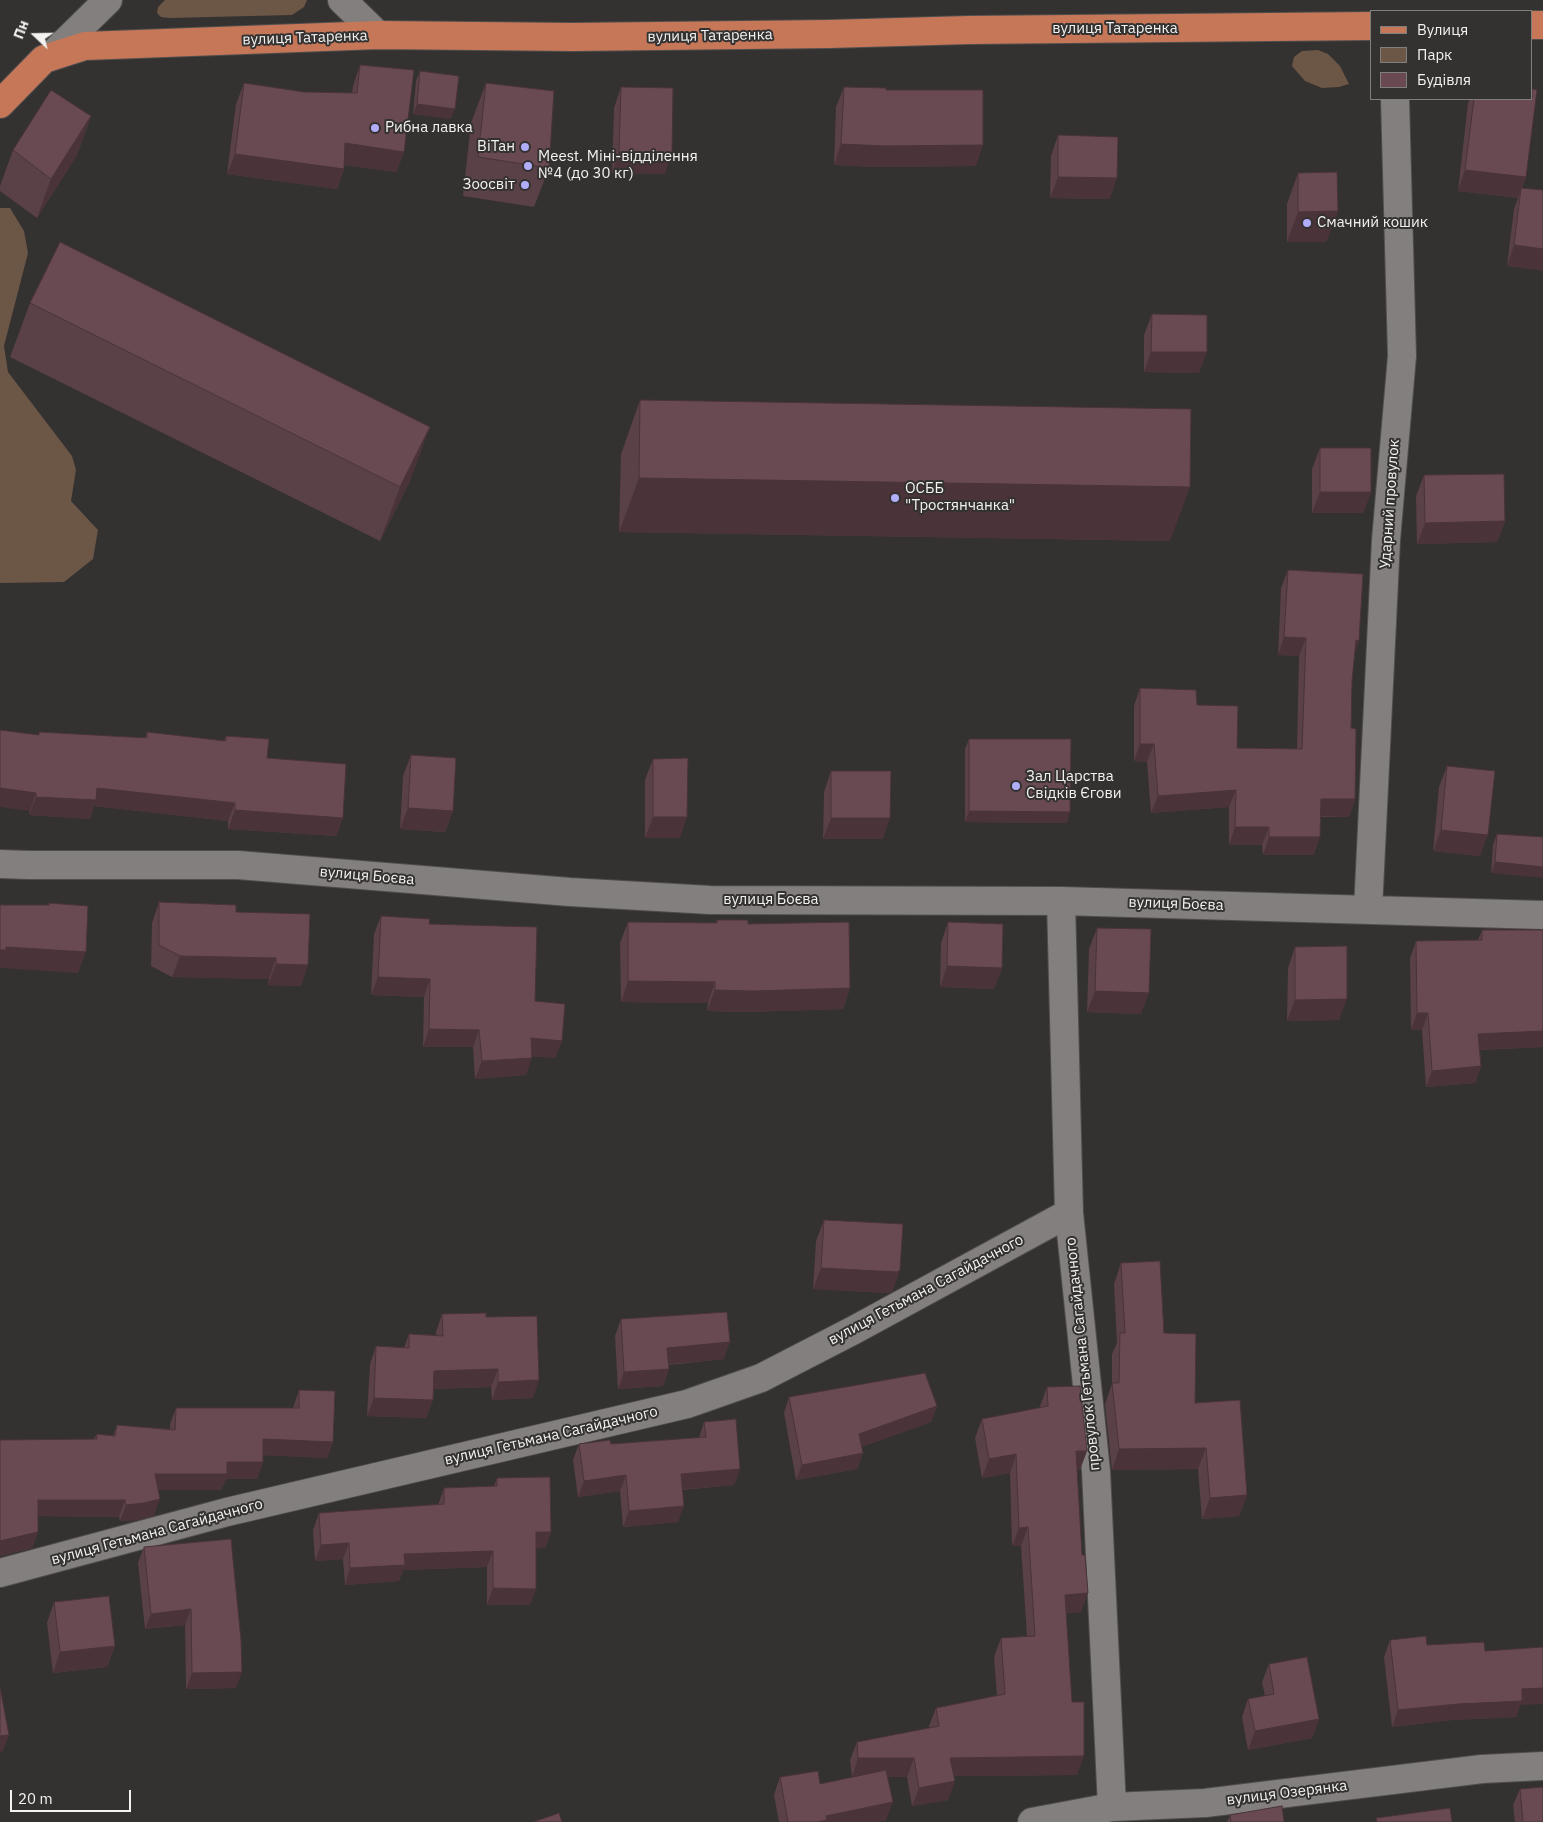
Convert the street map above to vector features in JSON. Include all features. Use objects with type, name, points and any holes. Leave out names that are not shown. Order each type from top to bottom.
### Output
[{"type":"main road","name":"вулиця Татаренка","points":[[50,56],[85,46],[378,35],[583,37],[969,30],[1370,26]]},
{"type":"main road","points":[[0,104],[44,59],[50,56]]},
{"type":"street","points":[[50,56],[108,0]]},
{"type":"street","points":[[342,0],[378,35]]},
{"type":"street","name":"Ударний провулок","points":[[1368,910],[1386,540],[1402,356],[1395,100]]},
{"type":"street","name":"вулиця Боєва","points":[[0,864],[238,865],[570,892],[710,900],[1061,900],[1543,915]]},
{"type":"street","name":"провулок Гетьмана Сагайдачного","points":[[1061,900],[1069,1213],[1096,1471],[1112,1807]]},
{"type":"street","name":"вулиця Гетьмана Сагайдачного","points":[[0,1574],[227,1512],[687,1404],[761,1378],[854,1330],[1069,1213]]},
{"type":"street","name":"вулиця Озерянка","points":[[1032,1822],[1112,1807],[1204,1803],[1482,1770],[1543,1766]]},
{"type":"green space","points":[[165,0],[307,0],[304,7],[292,15],[169,18],[161,17],[157,13],[158,7]]},
{"type":"green space","points":[[1318,50],[1328,54],[1340,66],[1349,84],[1339,87],[1322,88],[1305,81],[1292,66],[1294,57],[1302,51]]},
{"type":"green space","points":[[0,208],[10,208],[24,231],[28,253],[4,346],[8,372],[72,456],[76,470],[71,501],[98,530],[93,559],[64,582],[0,583]]},
{"type":"building","points":[[360,65],[414,70],[404,152],[345,143],[344,169],[235,154],[244,83],[304,92],[357,93]]},
{"type":"building","points":[[420,71],[459,76],[455,109],[417,104]]},
{"type":"building","points":[[486,83],[554,91],[549,168],[478,157]]},
{"type":"building","points":[[621,87],[673,88],[672,153],[619,152]]},
{"type":"building","points":[[844,87],[886,88],[886,90],[983,90],[983,145],[884,146],[841,144]]},
{"type":"building","points":[[1533,89],[1537,90],[1526,177],[1465,170],[1474,100],[1533,100]]},
{"type":"building","points":[[51,90],[91,116],[51,179],[13,150]]},
{"type":"building","points":[[1058,135],[1118,137],[1117,178],[1058,177]]},
{"type":"building","points":[[1337,172],[1338,211],[1298,212],[1298,173]]},
{"type":"building","points":[[1521,188],[1543,190],[1543,249],[1514,245]]},
{"type":"building","points":[[60,242],[430,427],[400,487],[30,303]]},
{"type":"building","points":[[1152,314],[1207,315],[1207,352],[1151,352]]},
{"type":"building","points":[[640,400],[1191,409],[1190,487],[639,478]]},
{"type":"building","points":[[1320,448],[1371,448],[1371,492],[1320,492]]},
{"type":"building","points":[[1504,474],[1505,521],[1425,523],[1424,475]]},
{"type":"building","points":[[1288,570],[1363,574],[1359,641],[1356,640],[1352,681],[1351,728],[1356,729],[1355,799],[1321,799],[1320,837],[1269,837],[1269,827],[1235,827],[1236,790],[1158,796],[1154,744],[1140,744],[1140,688],[1196,690],[1197,705],[1238,706],[1237,748],[1302,749],[1306,638],[1284,637]]},
{"type":"building","points":[[0,730],[39,735],[39,732],[147,738],[147,732],[226,741],[226,736],[269,739],[267,758],[346,764],[343,818],[235,810],[235,803],[97,788],[96,800],[36,797],[36,793],[0,788]]},
{"type":"building","name":"Зал Царства Свідків Єгови","points":[[969,739],[1071,739],[1070,812],[969,811]]},
{"type":"building","points":[[411,755],[456,758],[453,811],[408,808]]},
{"type":"building","points":[[688,758],[687,817],[653,817],[653,759]]},
{"type":"building","points":[[1447,766],[1495,771],[1488,835],[1441,830]]},
{"type":"building","points":[[831,771],[891,771],[890,818],[831,818]]},
{"type":"building","points":[[1497,834],[1543,837],[1543,867],[1495,862]]},
{"type":"building","points":[[159,902],[236,905],[236,912],[310,914],[308,965],[276,964],[276,958],[180,956],[159,945]]},
{"type":"building","points":[[49,903],[88,906],[86,952],[6,947],[6,950],[0,950],[0,905],[49,905]]},
{"type":"building","points":[[381,916],[430,919],[429,924],[537,927],[535,1001],[565,1004],[562,1041],[531,1038],[532,1058],[482,1061],[479,1030],[429,1029],[430,979],[378,977]]},
{"type":"building","points":[[717,920],[748,920],[748,924],[849,922],[850,988],[754,991],[715,990],[715,982],[628,981],[628,922],[717,923]]},
{"type":"building","points":[[948,922],[1003,924],[1002,968],[947,966]]},
{"type":"building","points":[[1097,928],[1151,929],[1149,993],[1095,991]]},
{"type":"building","points":[[1482,930],[1543,930],[1543,1031],[1478,1034],[1481,1066],[1432,1071],[1428,1013],[1417,1013],[1416,941],[1482,940]]},
{"type":"building","points":[[1347,946],[1347,999],[1295,1000],[1295,947]]},
{"type":"building","points":[[824,1220],[903,1224],[900,1270],[897,1272],[821,1268]]},
{"type":"building","points":[[1160,1261],[1164,1333],[1196,1334],[1195,1403],[1240,1400],[1247,1495],[1210,1498],[1206,1448],[1119,1449],[1112,1383],[1119,1383],[1120,1333],[1125,1333],[1121,1263]]},
{"type":"building","points":[[727,1312],[730,1342],[667,1348],[669,1369],[624,1372],[621,1319]]},
{"type":"building","points":[[486,1313],[486,1317],[537,1316],[539,1380],[498,1382],[498,1369],[434,1371],[433,1400],[374,1398],[376,1346],[409,1348],[409,1334],[443,1336],[442,1314]]},
{"type":"building","points":[[925,1373],[937,1406],[859,1434],[863,1453],[802,1465],[789,1397]]},
{"type":"building","points":[[1080,1386],[1087,1451],[1076,1451],[1082,1555],[1085,1555],[1088,1593],[1065,1595],[1072,1702],[1084,1702],[1084,1756],[950,1758],[955,1781],[919,1788],[914,1758],[858,1758],[857,1742],[939,1726],[936,1708],[1005,1694],[1001,1638],[1035,1636],[1028,1527],[1019,1528],[1016,1454],[989,1459],[982,1419],[1048,1406],[1047,1387]]},
{"type":"building","points":[[299,1390],[335,1391],[333,1442],[263,1439],[263,1462],[227,1462],[227,1474],[155,1474],[160,1499],[144,1503],[126,1505],[125,1500],[38,1500],[38,1532],[0,1541],[0,1440],[97,1439],[97,1434],[115,1436],[117,1425],[175,1430],[176,1408],[299,1408]]},
{"type":"building","points":[[736,1419],[740,1469],[681,1474],[684,1506],[629,1511],[626,1475],[584,1481],[579,1444],[610,1440],[611,1444],[706,1437],[704,1422]]},
{"type":"building","points":[[550,1477],[551,1532],[536,1532],[536,1589],[493,1588],[493,1551],[404,1554],[405,1565],[350,1568],[349,1543],[321,1545],[319,1513],[444,1504],[444,1488],[497,1486],[497,1478]]},
{"type":"building","points":[[231,1539],[241,1640],[242,1672],[192,1673],[191,1609],[151,1614],[144,1547]]},
{"type":"building","points":[[109,1596],[115,1646],[60,1652],[54,1602]]},
{"type":"building","points":[[1426,1636],[1427,1645],[1484,1642],[1485,1651],[1543,1647],[1543,1688],[1522,1689],[1522,1701],[1458,1704],[1398,1710],[1390,1640]]},
{"type":"building","points":[[1307,1657],[1319,1719],[1255,1731],[1248,1699],[1274,1694],[1269,1664]]},
{"type":"building","points":[[0,1687],[9,1735],[0,1736]]},
{"type":"building","points":[[886,1770],[893,1802],[826,1816],[827,1820],[818,1822],[788,1822],[780,1777],[818,1771],[820,1784]]},
{"type":"building","points":[[1543,1787],[1543,1822],[1523,1822],[1520,1789]]},
{"type":"building","points":[[1282,1806],[1284,1822],[1231,1822],[1230,1815]]},
{"type":"building","points":[[1450,1808],[1452,1822],[1377,1822],[1376,1818]]},
{"type":"building","points":[[559,1813],[562,1822],[533,1822]]},
{"type":"place","name":"Рибна лавка","points":[[375,128]]},
{"type":"place","name":"ВіТан","points":[[525,147]]},
{"type":"place","name":"Meest. Міні-відділення №4 (до 30 кг)","points":[[528,166]]},
{"type":"place","name":"Зоосвіт","points":[[525,185]]},
{"type":"place","name":"Смачний кошик","points":[[1307,223]]},
{"type":"place","name":"ОСББ \"Тростянчанка\"","points":[[895,498]]},
{"type":"place","name":"Зал Царства Свідків Єгови","points":[[1016,786]]}]
